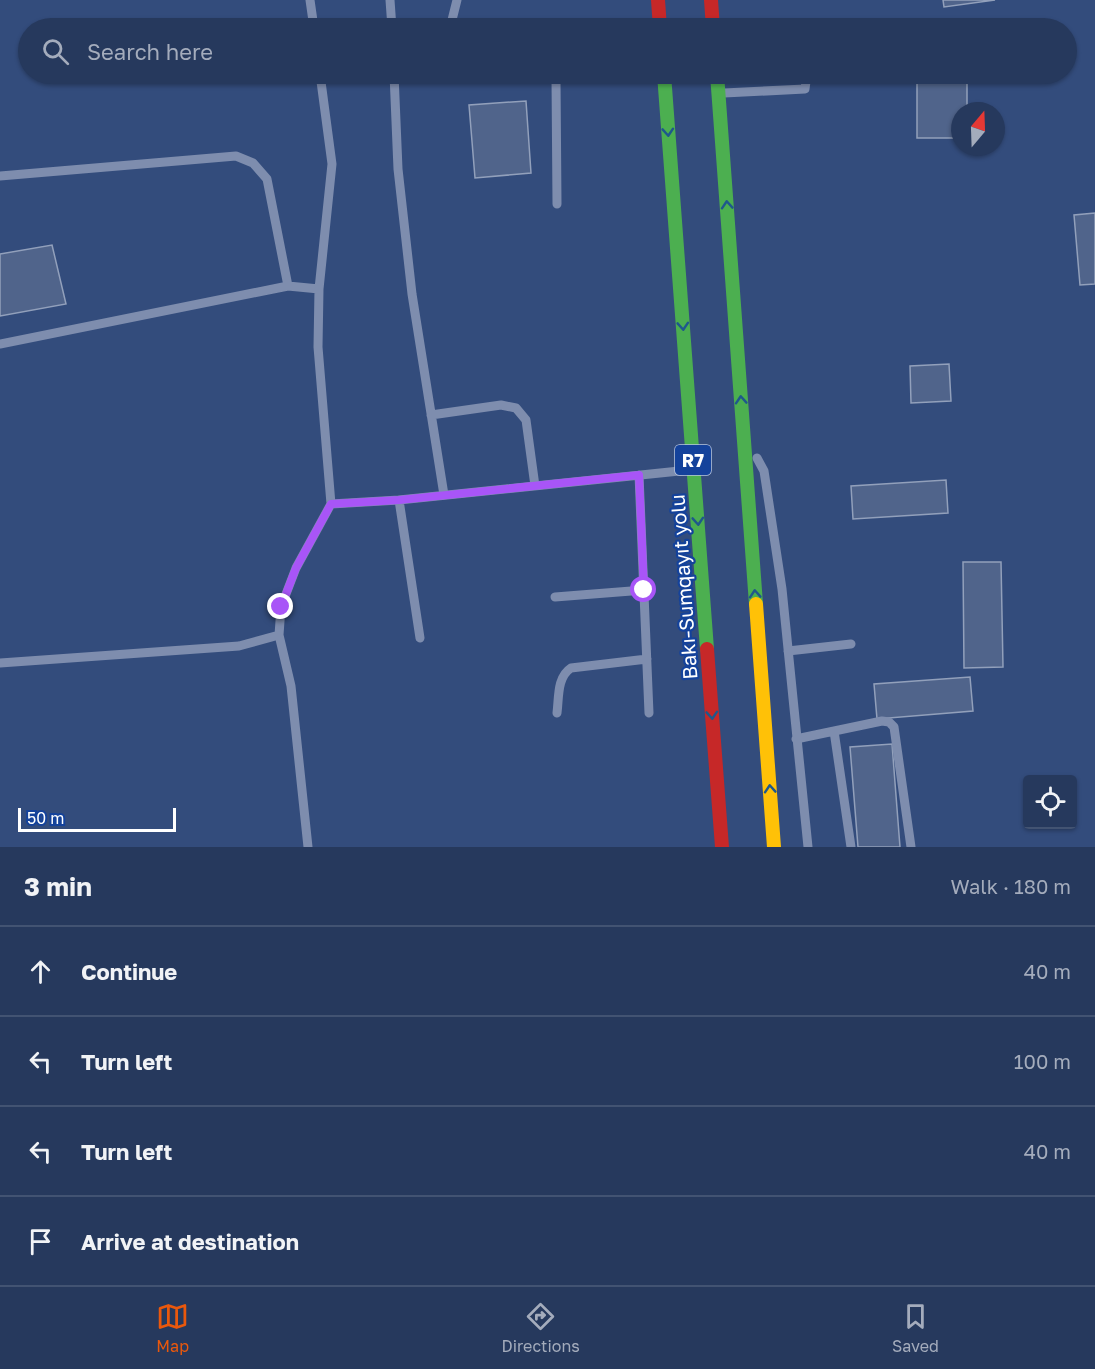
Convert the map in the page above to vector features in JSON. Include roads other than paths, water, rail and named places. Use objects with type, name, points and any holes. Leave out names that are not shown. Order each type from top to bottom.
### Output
[{"type":"highway","points":[[658,0],[659,18]]},
{"type":"highway","points":[[711,0],[712,18]]},
{"type":"highway","name":"Bakı-Sumqayıt yolu","points":[[665,84],[722,847]]},
{"type":"highway","points":[[718,84],[774,847]]},
{"type":"lane","points":[[310,0],[313,18]]},
{"type":"lane","points":[[390,0],[391,18]]},
{"type":"lane","points":[[452,18],[457,0]]},
{"type":"lane","points":[[308,847],[291,686],[279,635],[281,607],[296,568],[331,504],[318,347],[319,288],[332,164],[321,84]]},
{"type":"lane","points":[[394,84],[398,169],[412,294],[444,495]]},
{"type":"lane","points":[[554,84],[557,204]]},
{"type":"lane","points":[[718,93],[805,89],[806,84]]},
{"type":"lane","points":[[0,176],[236,156],[253,163],[267,179],[288,286]]},
{"type":"lane","points":[[0,344],[288,286],[319,288]]},
{"type":"lane","points":[[431,415],[501,405],[516,408],[526,420],[534,486]]},
{"type":"lane","points":[[744,435],[764,471],[782,589],[808,847]]},
{"type":"lane","points":[[331,504],[399,500],[694,470]]},
{"type":"lane","points":[[639,475],[650,713]]},
{"type":"lane","points":[[399,500],[420,638]]},
{"type":"lane","points":[[555,597],[644,590]]},
{"type":"lane","points":[[0,663],[239,646],[279,635]]},
{"type":"lane","points":[[788,651],[851,644]]},
{"type":"lane","points":[[557,713],[561,679],[571,668],[647,659]]},
{"type":"lane","points":[[796,739],[882,721],[889,722],[894,727],[911,847]]},
{"type":"lane","points":[[834,731],[851,847]]}]
